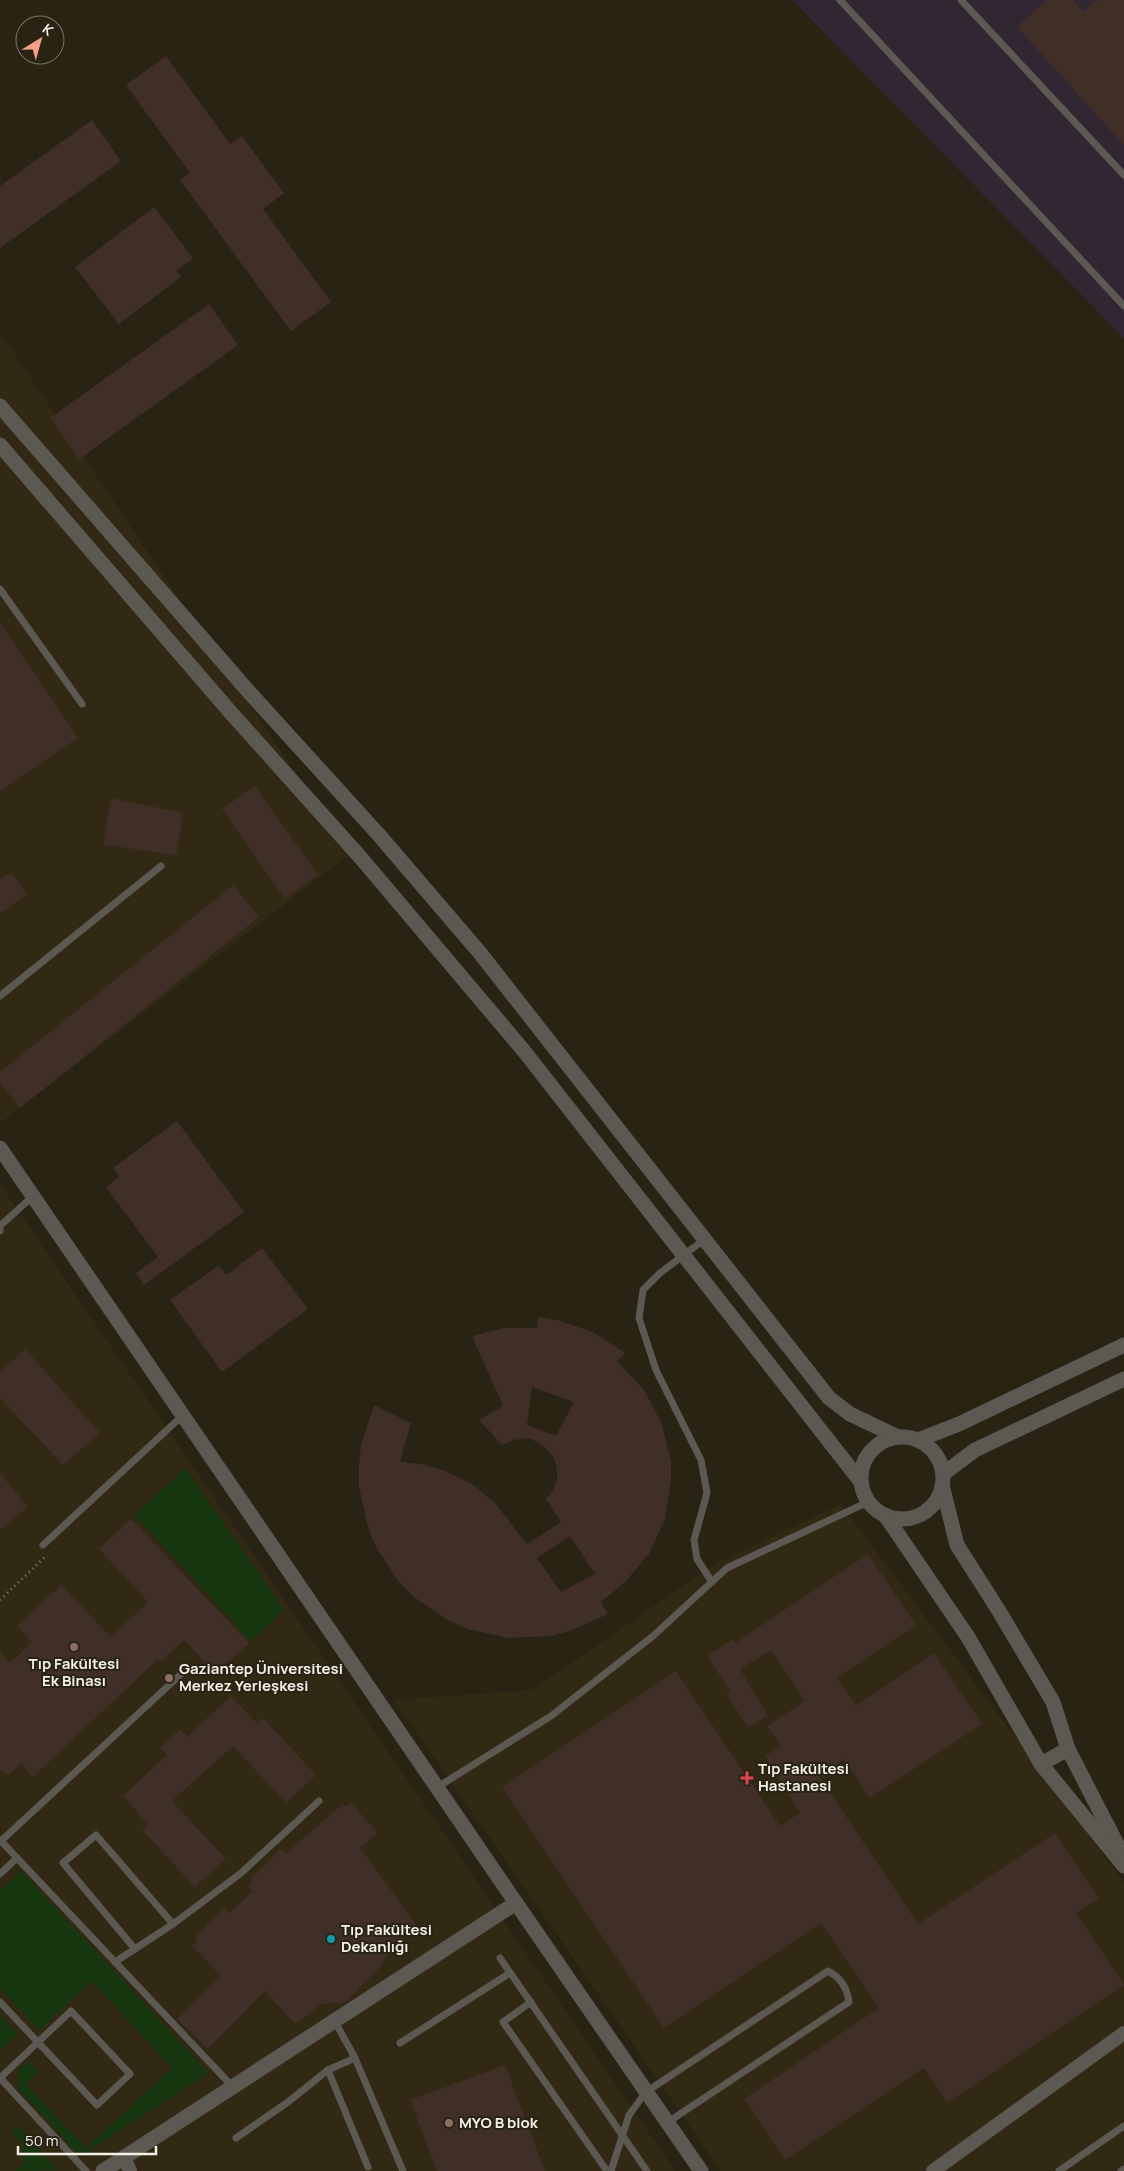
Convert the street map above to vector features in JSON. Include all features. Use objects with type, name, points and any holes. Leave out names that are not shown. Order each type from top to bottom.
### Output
[{"type":"street","points":[[0,406],[249,692],[378,835],[474,946],[829,1398],[850,1414],[898,1437],[918,1440],[959,1424],[1124,1345]]},
{"type":"street","points":[[0,446],[232,714],[367,865],[524,1051],[861,1482],[868,1502],[885,1515],[968,1637],[1042,1764],[1124,1866]]},
{"type":"street","points":[[0,1148],[435,1788],[701,2171]]},
{"type":"street","points":[[885,1515],[895,1518],[916,1516],[934,1504],[943,1479],[975,1450],[1124,1379]]},
{"type":"street","points":[[861,1482],[864,1461],[870,1452],[878,1444],[898,1437]]},
{"type":"street","points":[[918,1440],[935,1454],[943,1479],[957,1545],[1053,1702],[1068,1748],[1124,1858]]},
{"type":"street","points":[[1042,1764],[1068,1748]]},
{"type":"street","points":[[103,2171],[127,2164],[232,2086],[516,1903]]},
{"type":"street","points":[[933,2171],[1124,2033]]},
{"type":"lane","points":[[840,0],[1124,306]]},
{"type":"lane","points":[[961,0],[1124,175]]},
{"type":"lane","points":[[0,589],[82,704]]},
{"type":"lane","points":[[0,996],[161,866]]},
{"type":"lane","points":[[0,1231],[0,1226],[33,1196]]},
{"type":"lane","points":[[704,1240],[660,1273],[643,1290],[639,1318],[656,1370],[701,1460],[707,1493],[694,1540],[697,1558],[712,1582]]},
{"type":"lane","points":[[43,1545],[183,1415]]},
{"type":"lane","points":[[435,1788],[550,1716],[653,1636],[727,1568],[868,1502]]},
{"type":"lane","points":[[181,1674],[0,1840],[232,2086]]},
{"type":"lane","points":[[115,1962],[173,1924],[241,1873],[320,1801]]},
{"type":"lane","points":[[135,1949],[63,1863],[96,1835],[173,1924]]},
{"type":"lane","points":[[0,1874],[17,1858]]},
{"type":"lane","points":[[500,1958],[647,2171]]},
{"type":"lane","points":[[611,2171],[629,2115],[646,2092],[828,1971],[843,1983],[849,2002],[667,2123]]},
{"type":"lane","points":[[400,2043],[510,1973]]},
{"type":"lane","points":[[0,2002],[38,2042],[96,2105],[130,2074],[72,2011],[38,2042],[0,2078],[86,2171]]},
{"type":"lane","points":[[531,2002],[503,2022],[607,2171]]},
{"type":"lane","points":[[334,2020],[355,2058],[403,2171]]},
{"type":"lane","points":[[236,2138],[288,2102],[328,2070],[355,2058]]},
{"type":"lane","points":[[328,2070],[368,2167]]},
{"type":"lane","points":[[1059,2171],[1124,2126]]},
{"type":"shaded area","points":[[792,0],[1124,0],[1124,338]]},
{"type":"shaded area","points":[[0,332],[350,854],[0,1123]]},
{"type":"shaded area","name":"Gaziantep Üniversitesi Merkez Yerleşkesi","points":[[0,1184],[675,2171],[0,2171]]},
{"type":"shaded area","name":"Tıp Fakültesi Hastanesi","points":[[841,1504],[1124,1882],[1124,2171],[721,2171],[394,1700],[532,1690],[715,1564]]},
{"type":"green space","points":[[185,1468],[284,1610],[251,1641],[135,1515]]},
{"type":"green space","points":[[21,1871],[209,2073],[80,2156],[18,2088],[18,2071],[29,2061],[39,2072],[26,2084],[86,2148],[172,2068],[92,1981],[39,2030],[0,1988],[0,1891]]},
{"type":"green space","points":[[0,2015],[18,2034],[0,2051]]},
{"type":"green space","points":[[18,2127],[58,2170],[15,2171],[23,2164],[23,2145],[12,2133]]},
{"type":"building","points":[[1047,0],[1073,0],[1084,12],[1097,0],[1124,0],[1124,145],[1017,27]]},
{"type":"building","points":[[166,56],[230,144],[242,136],[284,193],[263,209],[331,302],[291,331],[180,180],[190,173],[126,85]]},
{"type":"building","points":[[92,120],[121,161],[0,248],[0,186]]},
{"type":"building","points":[[154,207],[193,258],[176,271],[181,277],[119,324],[75,267]]},
{"type":"building","points":[[209,304],[238,345],[79,459],[50,418]]},
{"type":"building","points":[[0,622],[78,738],[0,791]]},
{"type":"building","points":[[255,786],[318,875],[285,899],[222,809]]},
{"type":"building","points":[[111,798],[183,813],[176,856],[103,844]]},
{"type":"building","points":[[11,872],[27,894],[0,914],[0,880]]},
{"type":"building","points":[[233,885],[259,917],[20,1108],[0,1083],[0,1072]]},
{"type":"building","points":[[177,1121],[244,1212],[144,1285],[136,1273],[158,1257],[106,1187],[119,1177],[113,1168]]},
{"type":"building","points":[[262,1248],[308,1309],[222,1372],[170,1300],[219,1265],[226,1275]]},
{"type":"building","points":[[538,1317],[557,1320],[593,1332],[625,1353],[617,1361],[644,1390],[662,1424],[671,1461],[671,1480],[665,1519],[649,1554],[624,1583],[601,1602],[608,1614],[570,1631],[550,1636],[508,1638],[467,1629],[448,1620],[414,1597],[399,1582],[376,1547],[368,1527],[359,1487],[359,1466],[361,1445],[374,1405],[411,1423],[400,1462],[421,1464],[445,1471],[472,1484],[494,1502],[527,1544],[561,1522],[546,1499],[553,1490],[557,1479],[557,1467],[553,1456],[545,1447],[530,1438],[513,1440],[502,1445],[479,1420],[503,1406],[472,1336],[504,1328],[537,1328]],"holes":[[[532,1387],[574,1402],[556,1436],[527,1425]],[[570,1536],[595,1574],[561,1592],[537,1558]]]},
{"type":"building","points":[[25,1349],[100,1433],[63,1465],[0,1398],[0,1372]]},
{"type":"building","points":[[0,1473],[28,1507],[0,1530]]},
{"type":"building","name":"Tıp Fakültesi Ek Binası","points":[[131,1519],[249,1643],[216,1674],[184,1640],[160,1662],[158,1659],[33,1777],[21,1763],[8,1775],[0,1771],[0,1652],[10,1663],[32,1642],[17,1626],[61,1585],[111,1637],[148,1602],[99,1549]]},
{"type":"building","points":[[868,1554],[916,1625],[837,1678],[856,1705],[934,1653],[982,1724],[870,1798],[844,1759],[819,1776],[918,1924],[1055,1833],[1099,1898],[1076,1913],[1124,1985],[947,2103],[924,2068],[785,2160],[744,2099],[879,2008],[821,1923],[664,2028],[502,1787],[676,1671],[780,1826],[800,1813],[765,1756],[781,1746],[767,1726],[805,1701],[771,1650],[740,1669],[768,1715],[748,1728],[726,1693],[730,1691],[707,1656],[733,1639],[735,1643]]},
{"type":"building","points":[[231,1696],[257,1723],[263,1718],[316,1775],[286,1803],[233,1746],[172,1801],[226,1859],[195,1887],[142,1830],[148,1824],[123,1796],[167,1755],[160,1748],[180,1729],[187,1737]]},
{"type":"building","points":[[351,1803],[378,1833],[360,1848],[416,1924],[389,1953],[380,1967],[346,2002],[322,2004],[295,2024],[265,1991],[208,2049],[177,2019],[221,1976],[192,1946],[197,1941],[195,1936],[225,1908],[229,1913],[253,1891],[248,1886],[253,1881],[250,1879],[281,1849],[286,1853],[343,1804],[346,1807]]},
{"type":"building","name":"MYO B blok","points":[[505,2065],[545,2171],[437,2171],[410,2100]]},
{"type":"place","name":"Tıp Fakültesi Ek Binası","points":[[74,1647]]},
{"type":"place","name":"Gaziantep Üniversitesi Merkez Yerleşkesi","points":[[169,1678]]},
{"type":"place","name":"Tıp Fakültesi Hastanesi","points":[[747,1778]]},
{"type":"place","name":"Tıp Fakültesi Dekanlığı","points":[[331,1939]]},
{"type":"place","name":"MYO B blok","points":[[449,2123]]}]
